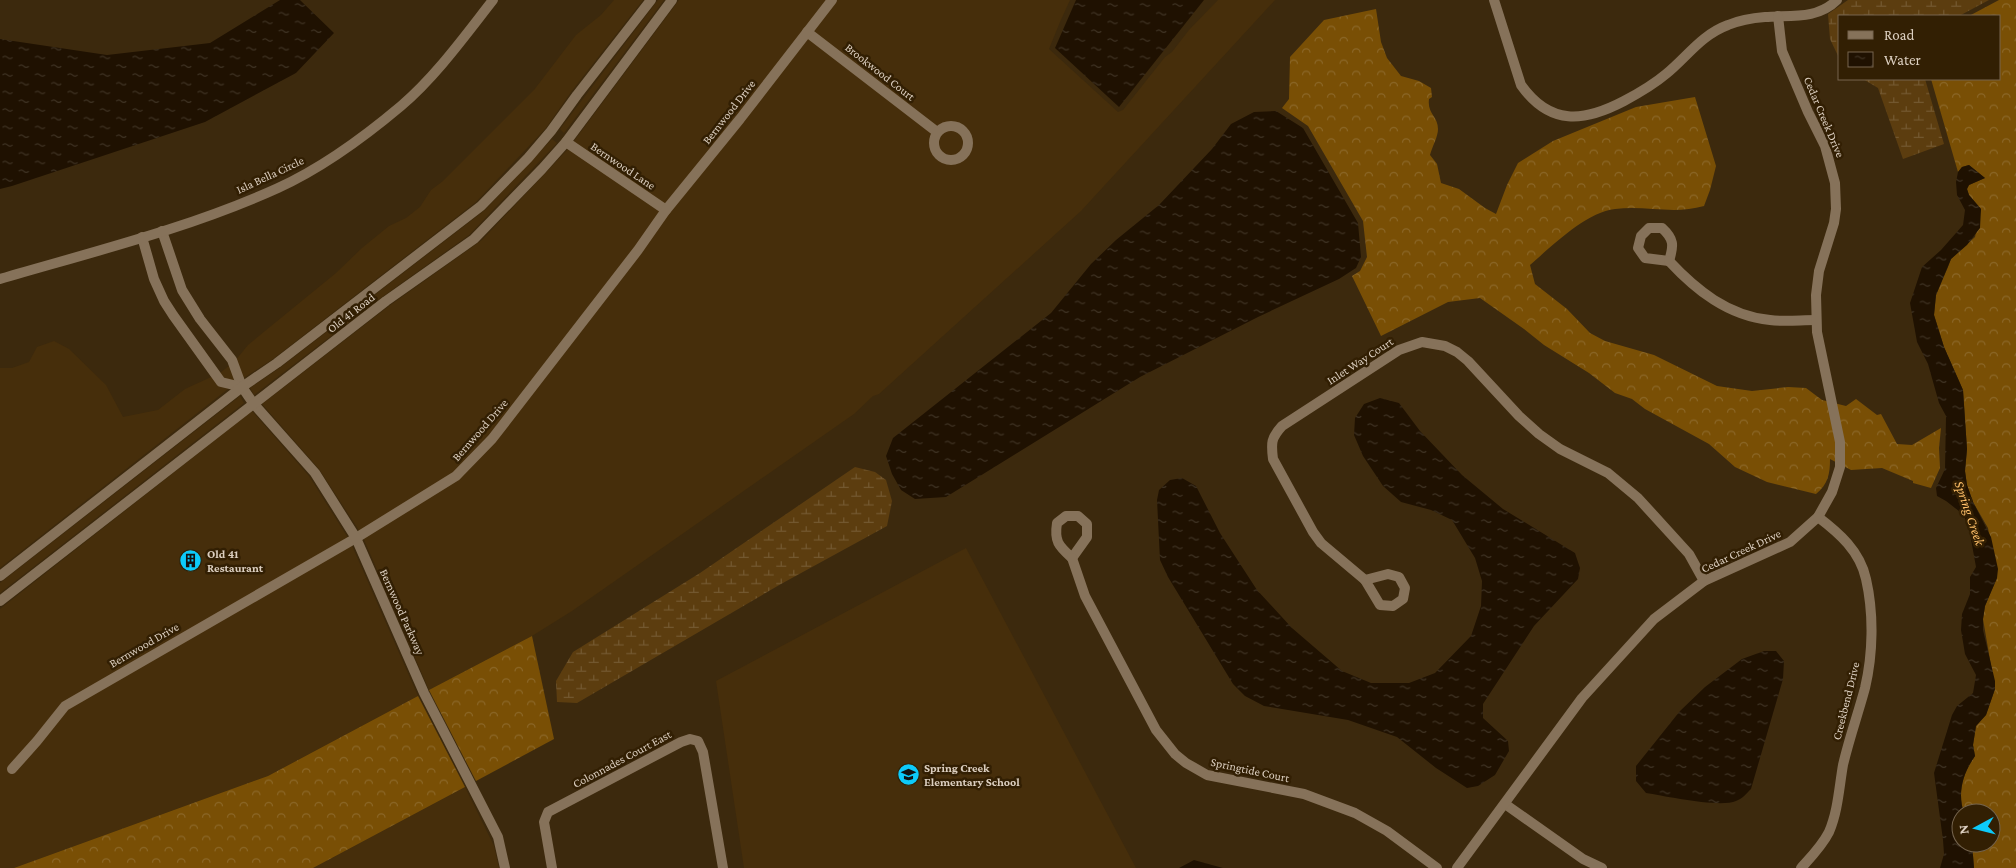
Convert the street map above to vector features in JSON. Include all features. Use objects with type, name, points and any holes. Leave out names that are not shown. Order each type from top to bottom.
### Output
[{"type":"street","name":"Isla Bella Circle","points":[[0,279],[162,231],[279,188],[352,144],[401,105],[428,79],[460,43],[492,0]]},
{"type":"street","name":"Old 41 Road","points":[[0,576],[242,387],[277,363],[480,206],[528,158],[551,131],[576,95],[651,0]]},
{"type":"street","name":"Old 41 Road","points":[[0,601],[386,301],[474,239],[566,142],[672,0]]},
{"type":"street","name":"Bernwood Drive","points":[[12,769],[65,706],[356,538],[456,476],[475,458],[520,403],[638,250],[666,210],[832,0]]},
{"type":"street","points":[[1494,0],[1522,84],[1529,95],[1548,110],[1574,118],[1598,113],[1633,96],[1667,74],[1703,39],[1725,26],[1751,18],[1812,14],[1824,10],[1837,0]]},
{"type":"street","name":"Cedar Creek Drive","points":[[1457,868],[1582,698],[1654,618],[1704,581],[1790,542],[1818,517],[1836,481],[1841,454],[1839,430],[1816,320],[1816,295],[1819,271],[1834,223],[1836,210],[1835,183],[1825,146],[1805,107],[1782,51],[1778,16]]},
{"type":"street","name":"Brookwood Court","points":[[807,32],[937,132]]},
{"type":"street","name":"Bernwood Lane","points":[[551,131],[666,210]]},
{"type":"street","name":"Bernwood Parkway","points":[[162,231],[182,290],[200,320],[232,360],[242,387],[253,403],[314,473],[356,538],[424,693],[498,837],[505,868]]},
{"type":"street","points":[[142,237],[154,279],[173,316],[220,382],[242,387]]},
{"type":"street","points":[[1669,261],[1695,287],[1742,314],[1768,320],[1816,320]]},
{"type":"street","name":"Inlet Way Court","points":[[1365,580],[1330,552],[1313,532],[1273,459],[1271,447],[1273,435],[1282,426],[1399,350],[1422,342],[1434,343],[1457,352],[1539,434],[1560,448],[1608,473],[1629,490],[1689,554],[1704,581]]},
{"type":"street","name":"Creekbend Drive","points":[[1801,868],[1822,844],[1833,823],[1845,758],[1865,688],[1870,647],[1870,605],[1866,578],[1861,565],[1846,540],[1818,517]]},
{"type":"street","name":"Springtide Court","points":[[1072,558],[1085,596],[1156,730],[1175,754],[1186,763],[1207,774],[1304,794],[1355,813],[1388,830],[1437,868]]},
{"type":"street","name":"Colonnades Court East","points":[[552,868],[544,822],[548,812],[690,739],[698,741],[703,752],[724,868]]},
{"type":"street","points":[[1505,804],[1583,859],[1602,868]]},
{"type":"shaded area","points":[[614,0],[643,0],[571,92],[546,128],[476,202],[273,359],[233,385],[0,568],[0,368],[12,368],[29,362],[37,347],[54,341],[69,349],[106,385],[123,417],[158,410],[185,389],[220,373],[235,361],[248,345],[336,273],[362,248],[389,226],[406,218],[420,207],[431,190],[443,181],[534,90],[576,35],[601,15]]},
{"type":"shaded area","points":[[658,0],[664,0],[564,133],[560,129]]},
{"type":"shaded area","points":[[679,0],[1070,0],[1049,49],[1118,112],[1123,110],[1165,57],[1172,52],[1189,30],[1218,0],[1275,0],[1081,211],[879,394],[873,396],[854,414],[572,611],[532,636],[429,690],[362,535],[319,469],[262,404],[389,306],[482,240],[568,149]]},
{"type":"shaded area","points":[[552,139],[557,143],[469,235],[382,297],[254,395],[250,388],[281,367],[485,210]]},
{"type":"shaded area","points":[[240,396],[244,403],[0,593],[0,583]]},
{"type":"shaded area","points":[[252,411],[309,476],[350,541],[418,696],[268,776],[14,868],[0,868],[0,609]]},
{"type":"shaded area","name":"Spring Creek Elementary School","points":[[966,548],[1136,868],[744,868],[716,681]]},
{"type":"shaded area","points":[[465,787],[494,846],[499,868],[313,868]]},
{"type":"green space","points":[[1848,0],[1989,0],[1961,15],[1838,15],[1838,56],[1830,39],[1828,14]]},
{"type":"green space","points":[[1999,0],[2016,0],[2016,868],[1974,868],[1973,853],[2001,853],[2001,803],[1962,803],[1961,798],[1964,776],[1975,756],[1973,745],[1976,726],[1986,715],[1995,689],[1983,619],[1985,606],[1997,578],[1988,528],[1973,502],[1967,485],[1965,471],[1967,449],[1963,390],[1944,347],[1934,315],[1936,295],[1951,259],[1975,237],[1981,209],[1969,195],[1967,189],[1969,185],[1985,178],[1969,165],[1962,167],[1958,172],[1931,80],[2001,80],[2001,15],[1971,15]]},
{"type":"green space","points":[[1376,9],[1381,42],[1387,58],[1401,76],[1419,81],[1431,88],[1432,97],[1429,99],[1429,104],[1438,129],[1430,155],[1437,164],[1441,183],[1459,189],[1496,214],[1518,163],[1553,141],[1636,107],[1695,97],[1716,166],[1704,206],[1681,210],[1626,208],[1604,211],[1593,216],[1570,231],[1530,265],[1535,284],[1567,309],[1590,333],[1605,341],[1654,355],[1717,386],[1752,391],[1788,387],[1806,388],[1822,400],[1846,406],[1856,399],[1877,415],[1881,414],[1897,444],[1912,445],[1941,428],[1940,468],[1931,488],[1913,483],[1913,481],[1882,468],[1851,470],[1830,459],[1828,478],[1816,494],[1767,482],[1735,467],[1709,444],[1645,409],[1632,399],[1615,393],[1589,373],[1544,345],[1480,298],[1448,302],[1381,336],[1352,276],[1360,271],[1367,257],[1363,221],[1308,126],[1282,108],[1289,99],[1290,57],[1324,20]]},
{"type":"green space","points":[[1865,80],[1925,80],[1944,144],[1903,159],[1878,88]]},
{"type":"green space","points":[[855,467],[875,472],[886,480],[892,501],[887,526],[781,584],[577,703],[557,702],[556,681],[573,652],[700,573]]},
{"type":"green space","points":[[532,636],[554,739],[476,781],[429,690]]},
{"type":"green space","points":[[418,696],[465,787],[313,868],[14,868],[268,776]]},
{"type":"water","points":[[280,0],[300,0],[334,33],[296,73],[205,122],[0,189],[0,39],[107,55],[210,43]]},
{"type":"water","points":[[1076,0],[1204,0],[1119,107],[1055,48]]},
{"type":"water","points":[[1276,111],[1303,128],[1358,223],[1361,257],[1356,268],[1339,279],[1258,317],[1140,377],[946,497],[915,499],[901,490],[892,474],[886,456],[893,438],[1051,313],[1091,264],[1116,240],[1159,205],[1212,149],[1231,124],[1254,112]]},
{"type":"water","name":"Spring Creek","points":[[1969,165],[1985,178],[1969,185],[1967,189],[1969,195],[1981,209],[1980,228],[1967,245],[1951,259],[1936,295],[1934,315],[1944,347],[1963,390],[1967,449],[1965,471],[1967,485],[1973,502],[1991,537],[1998,569],[1997,578],[1985,606],[1983,619],[1983,630],[1995,681],[1995,689],[1986,715],[1976,726],[1973,745],[1975,756],[1967,769],[1962,783],[1962,803],[1951,803],[1951,853],[1973,853],[1974,868],[1940,868],[1944,854],[1934,773],[1952,715],[1957,706],[1973,693],[1976,675],[1965,654],[1961,630],[1962,614],[1970,594],[1970,577],[1976,567],[1970,534],[1964,515],[1937,496],[1936,488],[1945,469],[1946,416],[1939,403],[1928,364],[1917,342],[1910,303],[1922,267],[1941,250],[1963,225],[1965,210],[1957,195],[1956,182],[1958,172],[1962,167]]},
{"type":"water","points":[[1380,398],[1399,403],[1420,431],[1462,475],[1503,509],[1575,553],[1580,568],[1578,579],[1534,626],[1483,704],[1483,718],[1508,741],[1509,751],[1495,775],[1478,786],[1467,788],[1436,768],[1397,737],[1348,720],[1264,706],[1245,696],[1233,684],[1168,577],[1160,560],[1157,500],[1159,490],[1170,480],[1182,478],[1196,486],[1220,533],[1257,590],[1292,628],[1342,671],[1371,683],[1409,683],[1435,673],[1471,636],[1481,606],[1482,581],[1475,558],[1452,520],[1431,510],[1401,502],[1383,486],[1363,456],[1354,435],[1355,418],[1364,404]]},
{"type":"water","points":[[1764,651],[1776,651],[1784,661],[1783,679],[1751,789],[1740,799],[1728,803],[1692,801],[1646,793],[1636,781],[1636,766],[1680,711],[1705,687],[1742,659]]},
{"type":"water","points":[[1194,860],[1223,868],[1179,868]]},
{"type":"place","name":"Old 41 Restaurant","points":[[191,561]]},
{"type":"place","name":"Spring Creek Elementary School","points":[[908,775]]}]
